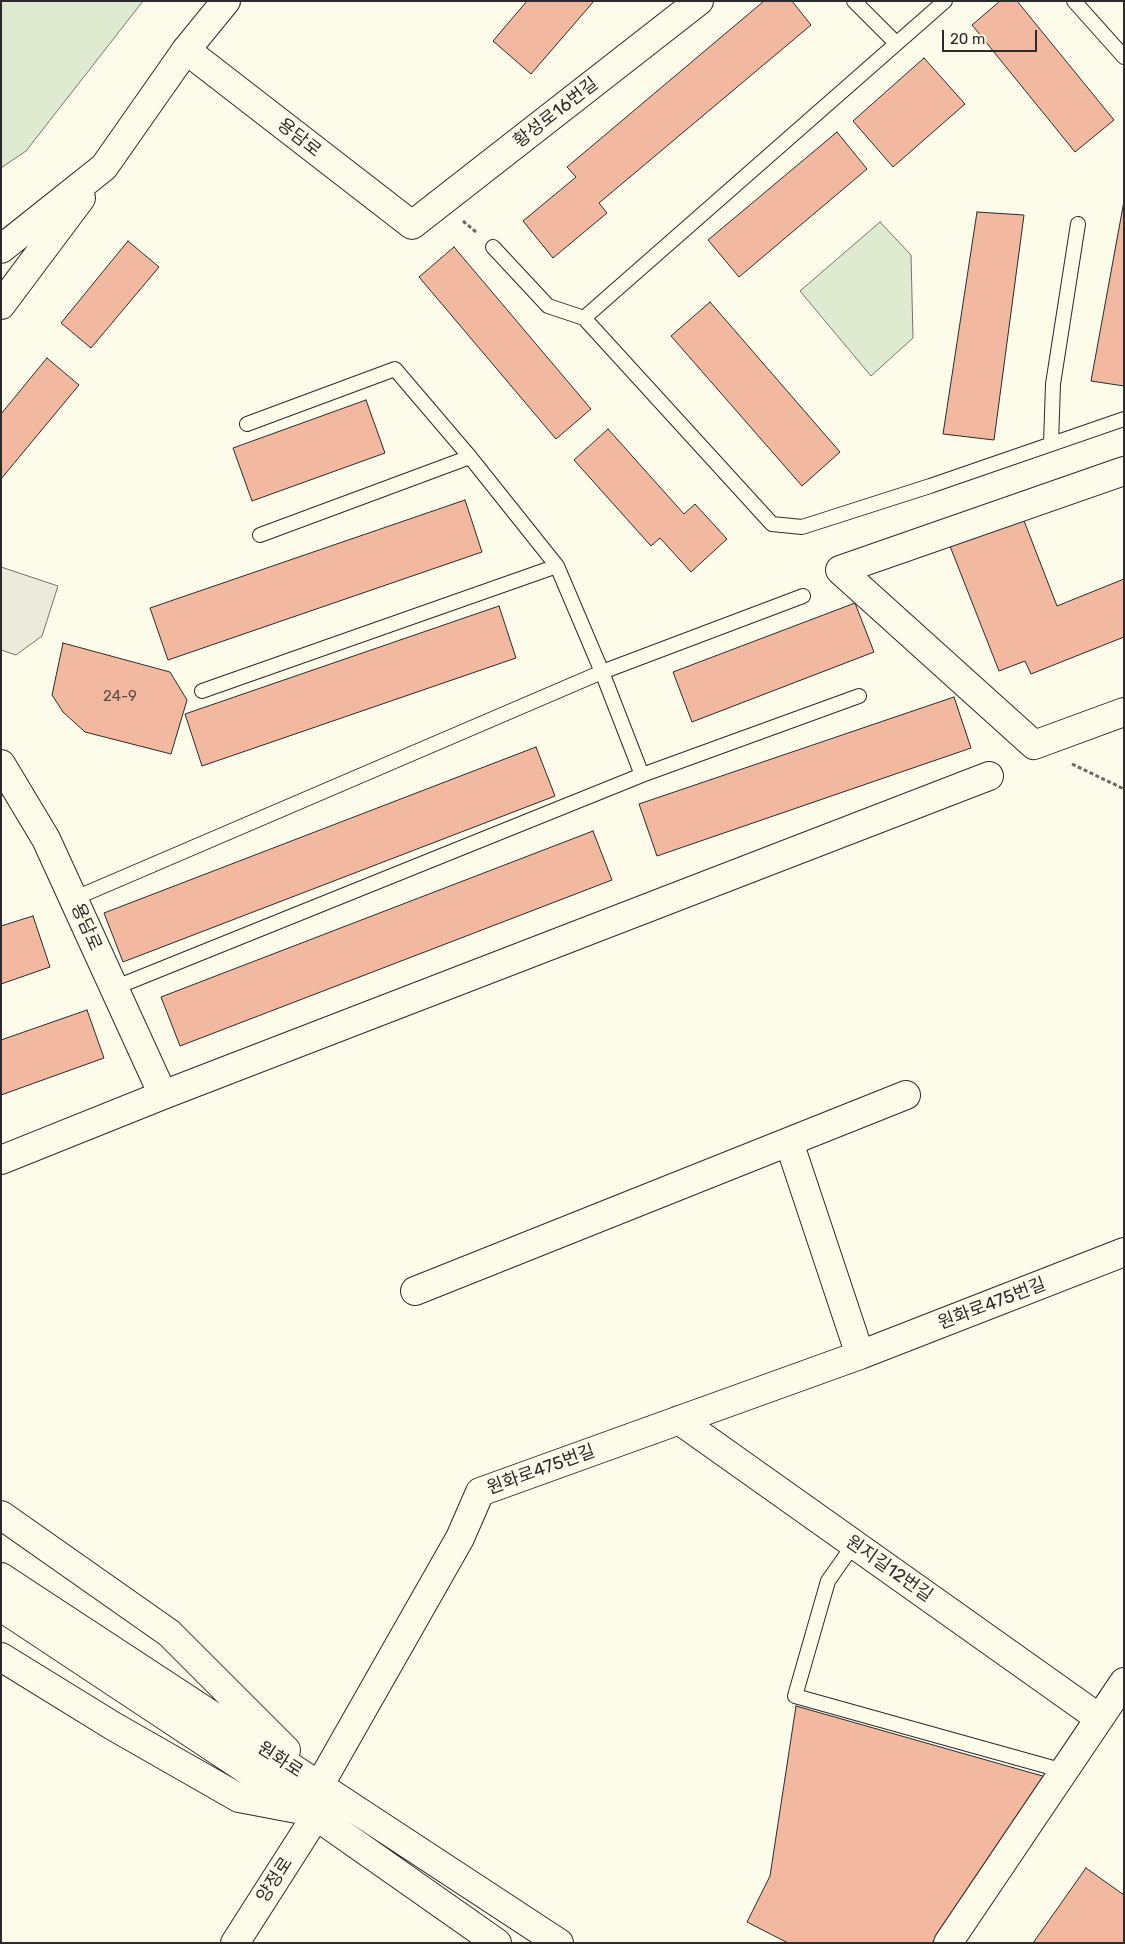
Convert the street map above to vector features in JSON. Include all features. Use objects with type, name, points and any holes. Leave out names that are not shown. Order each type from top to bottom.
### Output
[{"type":"street","points":[[1,304],[104,167],[186,50],[226,1]]},
{"type":"street","name":"황성로16번길","points":[[412,225],[699,1]]},
{"type":"street","name":"용담로","points":[[186,50],[412,225]]},
{"type":"street","points":[[1,249],[104,167]]},
{"type":"street","points":[[1124,471],[840,570],[1034,745],[1124,712]]},
{"type":"street","name":"용담로","points":[[1,764],[46,839],[163,1095]]},
{"type":"street","points":[[1,1160],[163,1095],[989,776]]},
{"type":"street","points":[[415,1291],[906,1095]]},
{"type":"street","points":[[789,1142],[860,1355]]},
{"type":"street","name":"원화로475번길","points":[[320,1786],[460,1538],[480,1492],[860,1355],[1124,1252]]},
{"type":"street","name":"원지길12번길","points":[[679,1420],[1099,1718]]},
{"type":"street","points":[[1,1515],[168,1633],[320,1786]]},
{"type":"street","name":"원화로","points":[[1,1577],[559,1943]]},
{"type":"street","name":"원화로","points":[[1,1607],[312,1814],[497,1943]]},
{"type":"street","points":[[1,1657],[113,1726],[239,1798],[312,1814]]},
{"type":"street","points":[[948,1943],[1124,1682]]},
{"type":"street","name":"양정로","points":[[234,1943],[312,1814]]},
{"type":"lane","points":[[854,1],[896,43]]},
{"type":"lane","points":[[584,318],[945,1]]},
{"type":"lane","points":[[1074,1],[1124,57]]},
{"type":"lane","points":[[1051,444],[1054,384],[1078,224]]},
{"type":"lane","points":[[493,247],[548,306],[584,318],[772,524],[802,527],[1124,419]]},
{"type":"lane","points":[[247,424],[395,369],[470,457],[557,566],[602,672],[642,774]]},
{"type":"lane","points":[[260,535],[470,457]]},
{"type":"lane","points":[[202,692],[557,566]]},
{"type":"lane","points":[[74,899],[602,672],[803,596]]},
{"type":"lane","points":[[114,988],[642,774],[859,696]]},
{"type":"lane","points":[[854,1544],[828,1581],[795,1696],[1064,1771]]},
{"type":"path","points":[[442,203],[493,247]]},
{"type":"path","points":[[1034,745],[1124,789]]},
{"type":"green space","points":[[1,1],[143,1],[26,151],[1,168]]},
{"type":"green space","points":[[880,222],[911,255],[913,338],[871,376],[800,291]]},
{"type":"shaded area","points":[[1,567],[58,586],[42,636],[16,655],[1,650]]},
{"type":"building","points":[[527,1],[594,1],[531,74],[493,41]]},
{"type":"building","points":[[764,1],[792,1],[811,25],[599,203],[607,213],[553,258],[523,221],[576,177],[567,167]]},
{"type":"building","points":[[1000,1],[1017,1],[1114,120],[1075,152],[972,25]]},
{"type":"building","points":[[924,58],[965,104],[893,167],[853,121]]},
{"type":"building","points":[[837,132],[867,169],[739,277],[708,240]]},
{"type":"building","points":[[1124,201],[1124,386],[1091,381]]},
{"type":"building","points":[[977,212],[1024,215],[994,440],[943,434]]},
{"type":"building","points":[[128,241],[159,267],[91,348],[61,323]]},
{"type":"building","points":[[454,247],[591,409],[556,439],[419,277]]},
{"type":"building","points":[[710,302],[840,452],[802,486],[671,336]]},
{"type":"building","points":[[47,358],[79,385],[1,479],[1,414]]},
{"type":"building","points":[[366,400],[385,453],[252,501],[233,448]]},
{"type":"building","points":[[608,429],[684,514],[695,504],[727,539],[691,572],[660,538],[651,546],[574,460]]},
{"type":"building","points":[[465,500],[482,552],[168,660],[150,608]]},
{"type":"building","points":[[1021,513],[1057,606],[1124,579],[1124,637],[1031,674],[1025,661],[999,671],[948,541]]},
{"type":"building","points":[[855,603],[874,652],[692,722],[673,672]]},
{"type":"building","points":[[499,606],[516,658],[202,766],[185,714]]},
{"type":"building","points":[[63,643],[170,672],[187,700],[171,754],[85,732],[63,712],[52,695]]},
{"type":"building","points":[[954,697],[971,748],[657,856],[639,804]]},
{"type":"building","points":[[536,747],[555,796],[123,962],[104,913]]},
{"type":"building","points":[[593,831],[612,880],[180,1046],[161,997]]},
{"type":"building","points":[[33,916],[50,967],[1,984],[1,926]]},
{"type":"building","points":[[87,1010],[104,1058],[1,1095],[1,1040]]},
{"type":"building","points":[[796,1706],[1046,1777],[932,1943],[788,1943],[747,1922],[770,1876]]},
{"type":"building","points":[[1086,1868],[1124,1895],[1124,1943],[1033,1943]]}]
